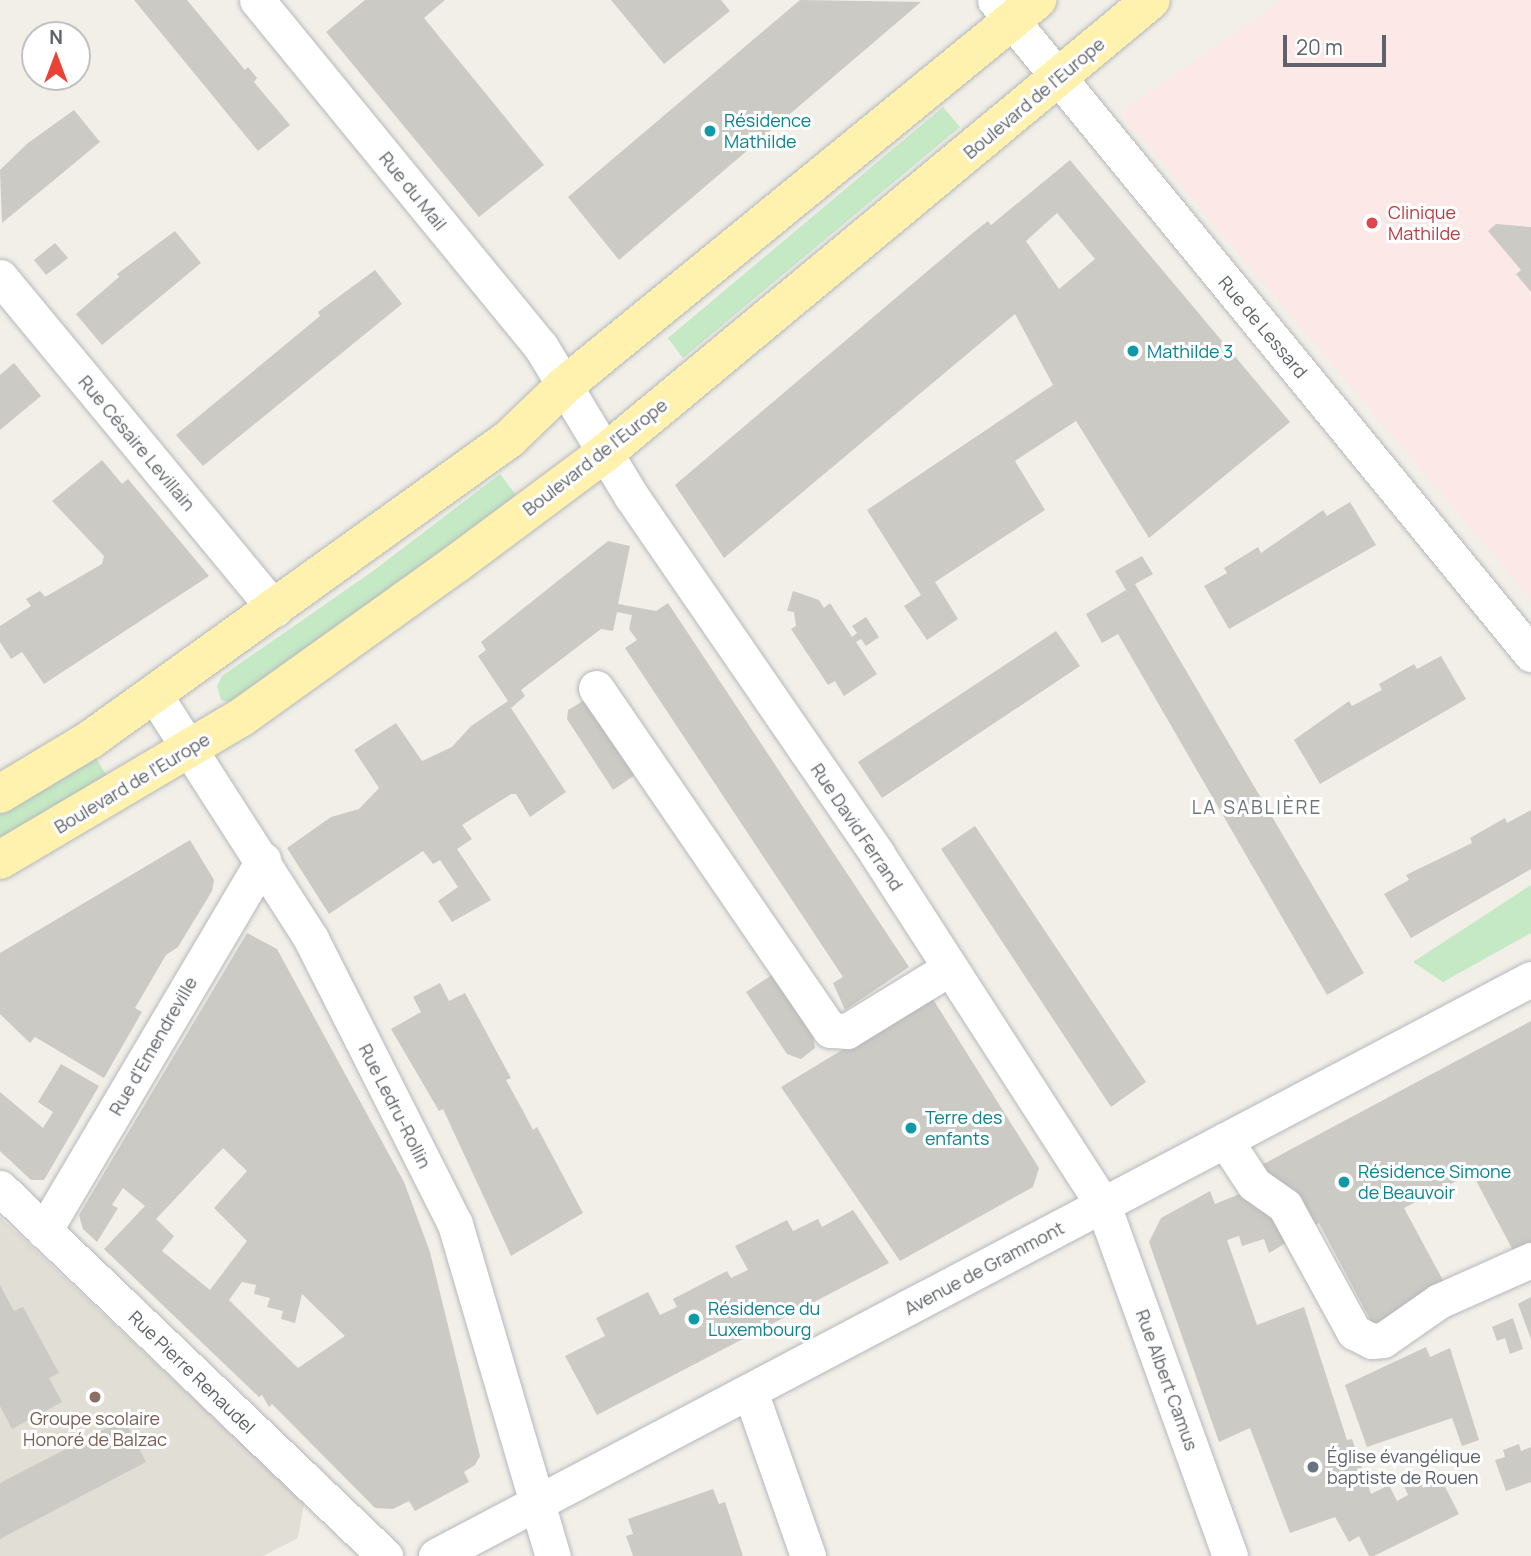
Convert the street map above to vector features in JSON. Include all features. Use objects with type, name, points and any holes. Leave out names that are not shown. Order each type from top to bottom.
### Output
[{"type":"main road","name":"Boulevard de l'Europe","points":[[0,860],[192,748],[456,564],[605,453],[1152,0]]},
{"type":"main road","points":[[0,794],[154,694],[509,439],[564,386],[1014,7]]},
{"type":"street","name":"Rue du Mail","points":[[263,2],[541,347],[605,453]]},
{"type":"street","name":"Rue de Lessard","points":[[1014,7],[1060,77],[1531,654]]},
{"type":"street","name":"Rue Césaire Levillain","points":[[0,277],[275,609]]},
{"type":"street","name":"Rue David Ferrand","points":[[605,453],[950,968],[1103,1205]]},
{"type":"street","points":[[596,688],[830,1030],[847,1031],[950,968]]},
{"type":"street","name":"Rue Ledru-Rollin","points":[[154,694],[192,748],[311,939],[455,1224],[553,1556]]},
{"type":"street","name":"Rue d'Emendreville","points":[[44,1231],[263,860]]},
{"type":"street","name":"Avenue de Grammont","points":[[436,1556],[1531,979]]},
{"type":"street","points":[[1226,1140],[1254,1184],[1285,1206],[1354,1332],[1372,1341],[1382,1340],[1439,1301],[1531,1260]]},
{"type":"street","name":"Rue Pierre Renaudel","points":[[0,1188],[385,1556]]},
{"type":"street","name":"Rue Albert Camus","points":[[1103,1205],[1230,1556]]},
{"type":"street","points":[[750,1391],[808,1556]]},
{"type":"shaded area","name":"Clinique Mathilde","points":[[1282,0],[1531,0],[1531,599],[1120,113]]},
{"type":"shaded area","name":"Groupe scolaire Honoré de Balzac","points":[[0,1217],[304,1503],[298,1538],[263,1556],[0,1556]]},
{"type":"green space","points":[[943,107],[960,127],[683,358],[668,338]]},
{"type":"green space","points":[[500,474],[516,495],[234,703],[221,700],[217,686],[222,676],[373,571]]},
{"type":"green space","points":[[96,758],[110,781],[0,843],[0,813]]},
{"type":"green space","points":[[1531,885],[1531,933],[1443,982],[1413,962]]},
{"type":"building","points":[[134,0],[187,0],[245,70],[248,67],[257,78],[254,82],[290,125],[258,151]]},
{"type":"building","points":[[365,0],[445,0],[424,18],[544,165],[479,217],[326,32]]},
{"type":"building","points":[[611,0],[721,0],[730,11],[664,64]]},
{"type":"building","name":"Résidence Mathilde","points":[[800,0],[921,2],[619,260],[568,197]]},
{"type":"building","points":[[74,110],[100,142],[2,223],[0,170],[28,143]]},
{"type":"building","points":[[1070,160],[1290,422],[1149,538],[1076,421],[1015,461],[1045,510],[935,582],[958,619],[927,640],[904,606],[921,595],[867,510],[1053,385],[1015,314],[724,558],[675,485],[969,236],[988,221],[991,225]],"holes":[[[1057,213],[1095,259],[1059,289],[1026,241]]]},
{"type":"building","points":[[1496,224],[1531,227],[1531,292],[1516,274],[1521,270],[1488,231]]},
{"type":"building","points":[[175,231],[201,263],[102,345],[76,314],[119,277],[117,274]]},
{"type":"building","points":[[55,243],[68,258],[46,275],[34,260]]},
{"type":"building","points":[[375,270],[402,304],[203,466],[176,435],[320,316],[318,312]]},
{"type":"building","points":[[14,363],[41,396],[0,430],[0,375]]},
{"type":"building","points":[[102,460],[122,484],[128,479],[209,576],[44,684],[22,652],[11,659],[0,642],[0,626],[31,606],[26,599],[40,591],[45,597],[102,564],[104,556],[52,501]]},
{"type":"building","points":[[1350,502],[1376,545],[1229,629],[1204,586],[1227,573],[1224,568],[1258,547],[1261,553],[1323,510],[1327,516]]},
{"type":"building","points":[[608,541],[630,546],[618,604],[656,611],[668,603],[909,967],[845,1010],[833,983],[843,977],[625,648],[637,640],[629,629],[632,615],[617,612],[613,631],[601,629],[521,690],[525,696],[511,708],[566,792],[530,817],[516,794],[511,794],[462,825],[472,839],[457,849],[491,900],[452,922],[438,901],[458,887],[440,860],[433,864],[423,851],[329,914],[287,848],[331,817],[359,809],[379,788],[354,750],[396,723],[422,761],[452,747],[471,726],[508,701],[478,656],[486,650],[481,642]]},
{"type":"building","points":[[1142,556],[1153,574],[1135,584],[1364,973],[1327,995],[1118,634],[1102,643],[1086,614],[1126,590],[1115,571]]},
{"type":"building","points":[[793,591],[819,600],[824,608],[830,603],[852,637],[857,633],[852,626],[866,617],[879,637],[866,646],[861,639],[856,642],[877,674],[844,696],[835,681],[828,685],[791,629],[796,626],[794,612],[787,611]]},
{"type":"building","points":[[1056,631],[1080,666],[882,798],[858,762]]},
{"type":"building","points":[[1441,656],[1466,699],[1320,784],[1294,740],[1349,701],[1352,706],[1382,690],[1379,684],[1414,664],[1417,669]]},
{"type":"building","points":[[583,701],[638,773],[613,790],[567,719],[568,710]]},
{"type":"building","points":[[1531,810],[1531,869],[1411,938],[1384,894],[1409,880],[1406,875],[1472,843],[1470,838],[1505,818],[1507,823]]},
{"type":"building","points":[[975,826],[1146,1082],[1111,1107],[941,849]]},
{"type":"building","points":[[190,840],[214,880],[212,891],[178,947],[166,955],[135,1008],[142,1012],[104,1078],[35,1037],[30,1043],[0,1014],[0,953]]},
{"type":"building","points":[[247,933],[277,949],[404,1182],[430,1252],[480,1456],[475,1465],[464,1472],[469,1482],[415,1511],[409,1501],[393,1509],[375,1508],[272,1404],[269,1407],[262,1395],[259,1397],[104,1249],[145,1206],[123,1188],[112,1205],[118,1208],[97,1242],[83,1229],[79,1215]],"holes":[[[223,1148],[247,1171],[214,1208],[247,1241],[210,1290],[162,1251],[174,1236],[156,1219]],[[242,1282],[256,1285],[254,1294],[270,1298],[267,1307],[283,1311],[281,1319],[295,1323],[302,1294],[345,1336],[298,1368],[229,1300]]]},
{"type":"building","points":[[772,975],[813,1037],[815,1048],[801,1059],[787,1054],[746,992]]},
{"type":"building","points":[[440,983],[449,1001],[465,993],[511,1078],[506,1080],[533,1130],[537,1127],[583,1213],[511,1256],[443,1109],[439,1111],[391,1029],[421,1012],[413,997]]},
{"type":"building","name":"Terre des enfants","points":[[931,996],[1039,1168],[1033,1187],[900,1261],[781,1087]]},
{"type":"building","points":[[1531,1021],[1531,1248],[1516,1256],[1472,1173],[1404,1208],[1446,1286],[1373,1325],[1319,1223],[1269,1253],[1264,1239],[1242,1246],[1239,1236],[1227,1240],[1257,1325],[1304,1307],[1347,1440],[1352,1439],[1371,1494],[1389,1485],[1397,1501],[1408,1495],[1402,1482],[1416,1475],[1423,1488],[1441,1479],[1459,1514],[1374,1556],[1369,1556],[1359,1536],[1349,1542],[1335,1517],[1290,1533],[1250,1428],[1219,1442],[1149,1242],[1161,1218],[1210,1191],[1215,1204],[1247,1191],[1256,1168]]},
{"type":"building","points":[[61,1064],[99,1086],[44,1180],[31,1180],[0,1151],[0,1092],[43,1128],[53,1112],[38,1102]]},
{"type":"building","name":"Résidence du Luxembourg","points":[[853,1210],[889,1263],[597,1415],[565,1356],[605,1336],[596,1318],[648,1292],[660,1315],[677,1307],[673,1299],[727,1271],[731,1278],[748,1270],[735,1246],[787,1220],[793,1231],[818,1219],[822,1227]]},
{"type":"building","points":[[0,1285],[14,1311],[23,1307],[59,1373],[49,1378],[62,1402],[12,1429],[0,1406]]},
{"type":"building","points":[[1531,1297],[1531,1339],[1518,1304]]},
{"type":"building","points":[[1513,1318],[1523,1349],[1510,1354],[1505,1338],[1497,1341],[1492,1327]]},
{"type":"building","points":[[1426,1347],[1430,1357],[1450,1348],[1479,1440],[1462,1446],[1452,1418],[1367,1447],[1345,1385]]},
{"type":"building","points":[[124,1419],[146,1462],[0,1539],[0,1483]]},
{"type":"building","points":[[1519,1444],[1521,1451],[1531,1447],[1531,1482],[1506,1491],[1495,1460],[1505,1457],[1503,1450]]},
{"type":"building","points":[[713,1489],[719,1504],[725,1502],[743,1556],[633,1556],[626,1536],[633,1534],[628,1519]]},
{"type":"place","name":"Résidence Mathilde","points":[[710,131]]},
{"type":"place","name":"Clinique Mathilde","points":[[1372,223]]},
{"type":"place","name":"Mathilde 3","points":[[1133,351]]},
{"type":"place","name":"Terre des enfants","points":[[911,1128]]},
{"type":"place","name":"Résidence Simone de Beauvoir","points":[[1344,1182]]},
{"type":"place","name":"Résidence du Luxembourg","points":[[694,1319]]},
{"type":"place","name":"Groupe scolaire Honoré de Balzac","points":[[95,1397]]},
{"type":"place","name":"Église évangélique baptiste de Rouen","points":[[1313,1467]]},
{"type":"district","name":"LA SABLIÈRE","points":[[1257,808]]}]
